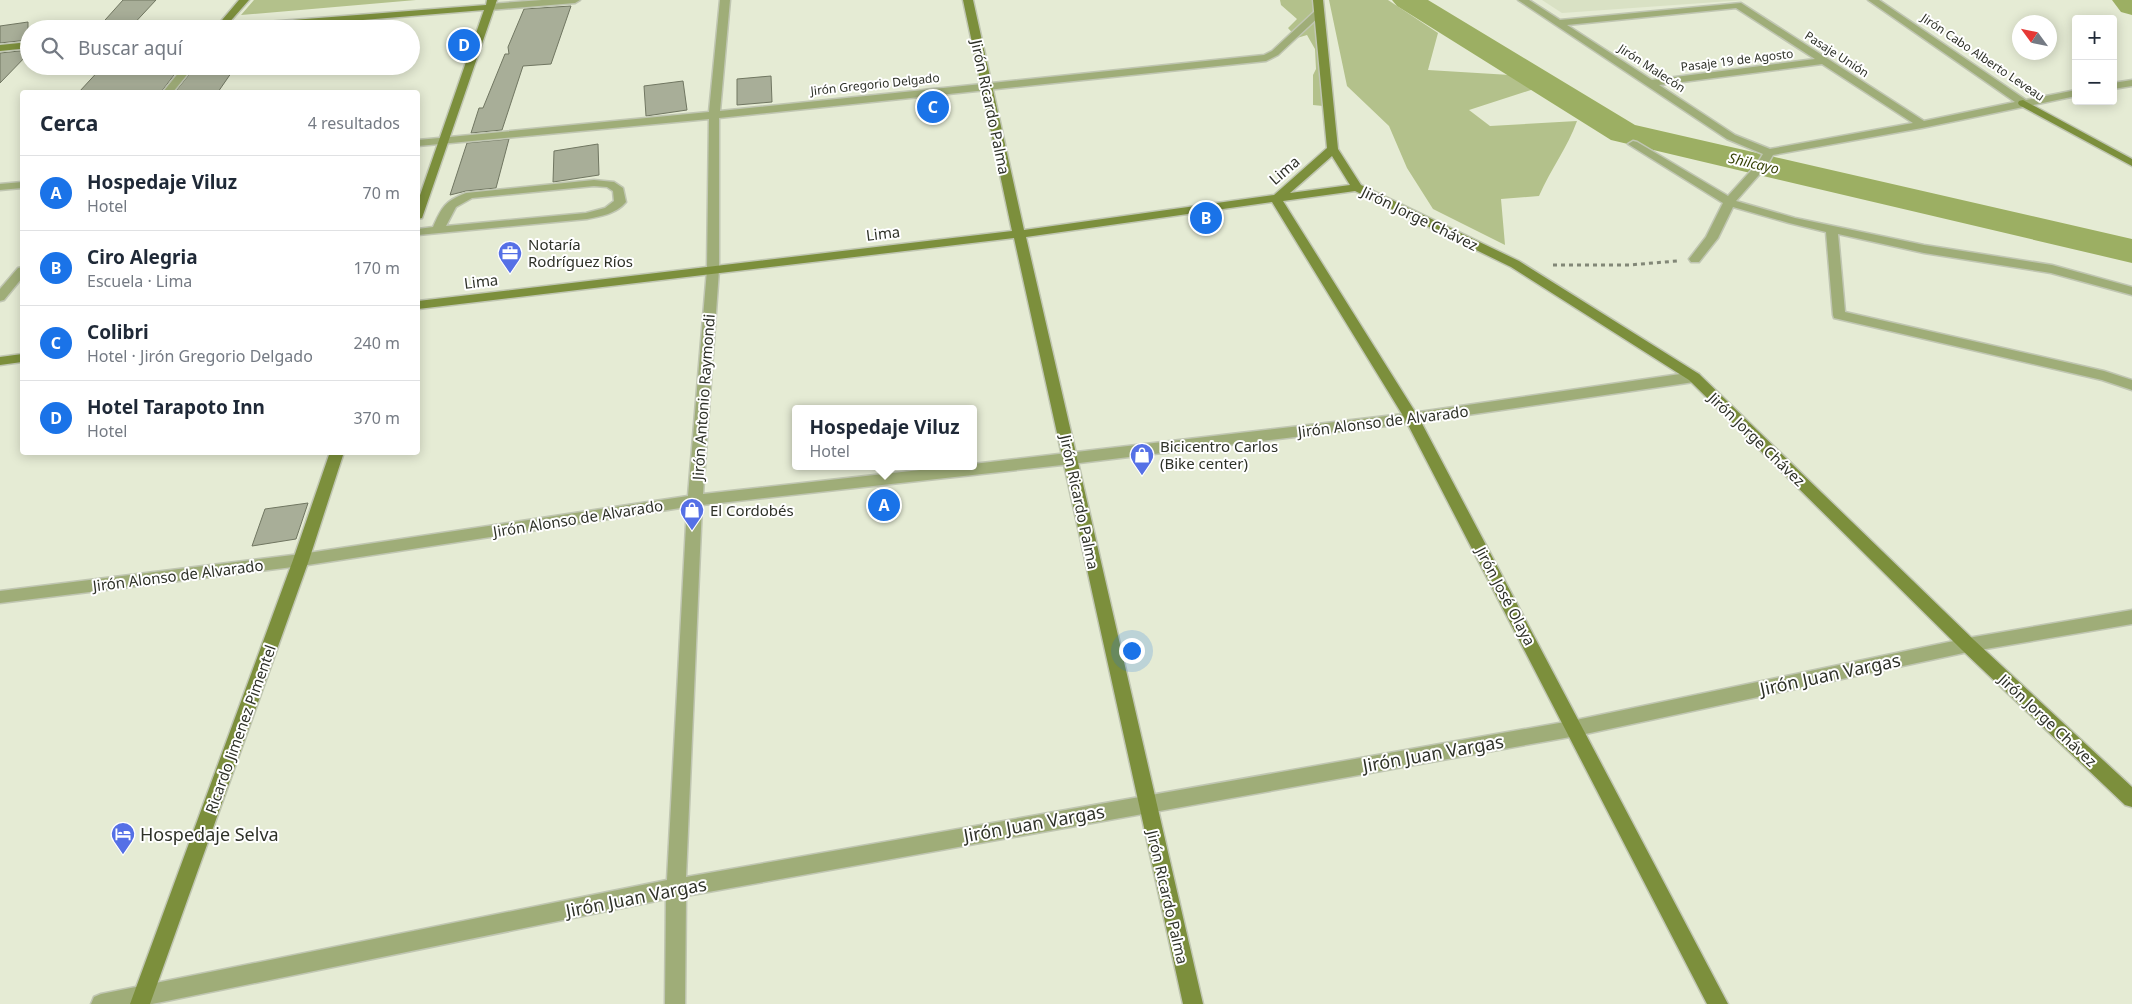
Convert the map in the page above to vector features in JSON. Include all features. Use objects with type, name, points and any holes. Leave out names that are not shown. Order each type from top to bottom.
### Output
[{"type":"street","points":[[226,20],[244,0]]},
{"type":"street","points":[[312,20],[491,3],[575,0]]},
{"type":"street","name":"Jirón Antonio Raymondi","points":[[675,1004],[676,888],[695,500],[713,270],[714,115],[725,0]]},
{"type":"street","name":"Jirón Ricardo Palma","points":[[968,0],[985,87],[1071,459],[1192,1004]]},
{"type":"street","points":[[1318,0],[1333,149]]},
{"type":"street","name":"Jirón Malecón","points":[[1523,0],[1652,83],[1731,137],[1769,152]]},
{"type":"street","name":"Jirón Cabo Alberto Leveau","points":[[1873,0],[2023,103],[2132,163]]},
{"type":"street","points":[[420,210],[491,3]]},
{"type":"street","name":"Pasaje Unión","points":[[1559,23],[1738,5],[1922,125]]},
{"type":"street","name":"Jirón Gregorio Delgado","points":[[420,143],[714,115],[1266,58],[1275,53],[1318,13]]},
{"type":"street","points":[[0,48],[20,47]]},
{"type":"street","name":"Pasaje 19 de Agosto","points":[[1652,83],[1825,61]]},
{"type":"street","points":[[170,90],[182,75]]},
{"type":"street","points":[[2117,85],[2132,83]]},
{"type":"street","points":[[1695,259],[1712,238],[1733,199],[1769,152],[1922,125],[2072,94]]},
{"type":"street","points":[[1633,144],[1733,199],[1793,221],[1924,249],[2052,269],[2132,291]]},
{"type":"street","name":"Jirón Jorge Chávez","points":[[1333,149],[1357,187],[1515,264],[1694,377],[1968,645],[2132,798]]},
{"type":"street","name":"Lima","points":[[420,305],[1019,234],[1276,199],[1333,149]]},
{"type":"street","points":[[420,232],[587,216],[609,210],[620,202],[619,190],[610,184],[594,183],[470,195],[454,201],[445,210],[438,230]]},
{"type":"street","points":[[0,187],[20,185]]},
{"type":"street","points":[[1276,199],[1357,187]]},
{"type":"street","name":"Jirón José Olaya","points":[[1276,199],[1412,418],[1576,728],[1718,1004]]},
{"type":"street","points":[[1832,229],[1839,314],[2094,374],[2132,385]]},
{"type":"street","points":[[0,298],[20,273]]},
{"type":"street","points":[[0,362],[20,358]]},
{"type":"street","name":"Jirón Alonso de Alvarado","points":[[977,469],[1412,418],[1694,377]]},
{"type":"street","name":"Ricardo Jimenez Pimentel","points":[[141,1000],[301,560],[336,455]]},
{"type":"street","name":"Jirón Alonso de Alvarado","points":[[0,598],[301,560],[695,500],[970,470]]},
{"type":"street","name":"Jirón Juan Vargas","points":[[101,1004],[141,1000],[676,888],[1576,728],[1968,645],[2132,617]]},
{"type":"path","points":[[1515,264],[1629,265],[1695,259]]},
{"type":"shaded area","points":[[1542,0],[1745,0],[1562,13]]},
{"type":"green space","points":[[254,0],[416,0],[241,15]]},
{"type":"green space","points":[[1280,0],[1312,0],[1321,52],[1323,106],[1313,105],[1313,75],[1316,69],[1315,49],[1307,35],[1297,38],[1288,28],[1297,19],[1281,5]]},
{"type":"green space","points":[[1329,0],[1388,0],[1438,33],[1428,70],[1510,75],[1534,89],[1469,110],[1490,126],[1577,121],[1539,196],[1501,199],[1505,245],[1433,209],[1407,168],[1389,126],[1347,86]]},
{"type":"building","points":[[123,0],[156,0],[137,20],[105,20]]},
{"type":"building","points":[[571,6],[551,64],[523,66],[502,130],[471,133],[479,108],[483,108],[505,54],[509,54],[508,47],[524,9]]},
{"type":"building","points":[[20,23],[20,41],[0,43],[0,26]]},
{"type":"building","points":[[20,51],[20,62],[0,83],[0,53]]},
{"type":"building","points":[[95,75],[174,75],[163,90],[81,90]]},
{"type":"building","points":[[189,75],[230,75],[219,90],[177,90]]},
{"type":"building","points":[[771,76],[772,102],[737,105],[737,79]]},
{"type":"building","points":[[683,81],[687,110],[646,116],[644,86]]},
{"type":"building","points":[[509,139],[496,188],[466,191],[450,195],[467,143]]},
{"type":"building","points":[[598,144],[599,175],[553,182],[554,151]]},
{"type":"building","points":[[308,503],[296,539],[252,546],[265,509]]},
{"type":"waterway","name":"Shilcayo","points":[[1407,0],[1623,133],[2132,251]]},
{"type":"waterway","points":[[2127,0],[2132,6]]},
{"type":"place","name":"Hotel Tarapoto Inn","points":[[464,45]]},
{"type":"place","name":"Colibri","points":[[933,107]]},
{"type":"place","name":"Ciro Alegria","points":[[1206,218]]},
{"type":"place","name":"Notaría Rodríguez Ríos","points":[[510,274]]},
{"type":"place","name":"Bicicentro Carlos (Bike center)","points":[[1142,476]]},
{"type":"place","name":"Hospedaje Viluz","points":[[884,505]]},
{"type":"place","name":"El Cordobés","points":[[692,531]]},
{"type":"place","name":"Hospedaje Selva","points":[[123,855]]}]
